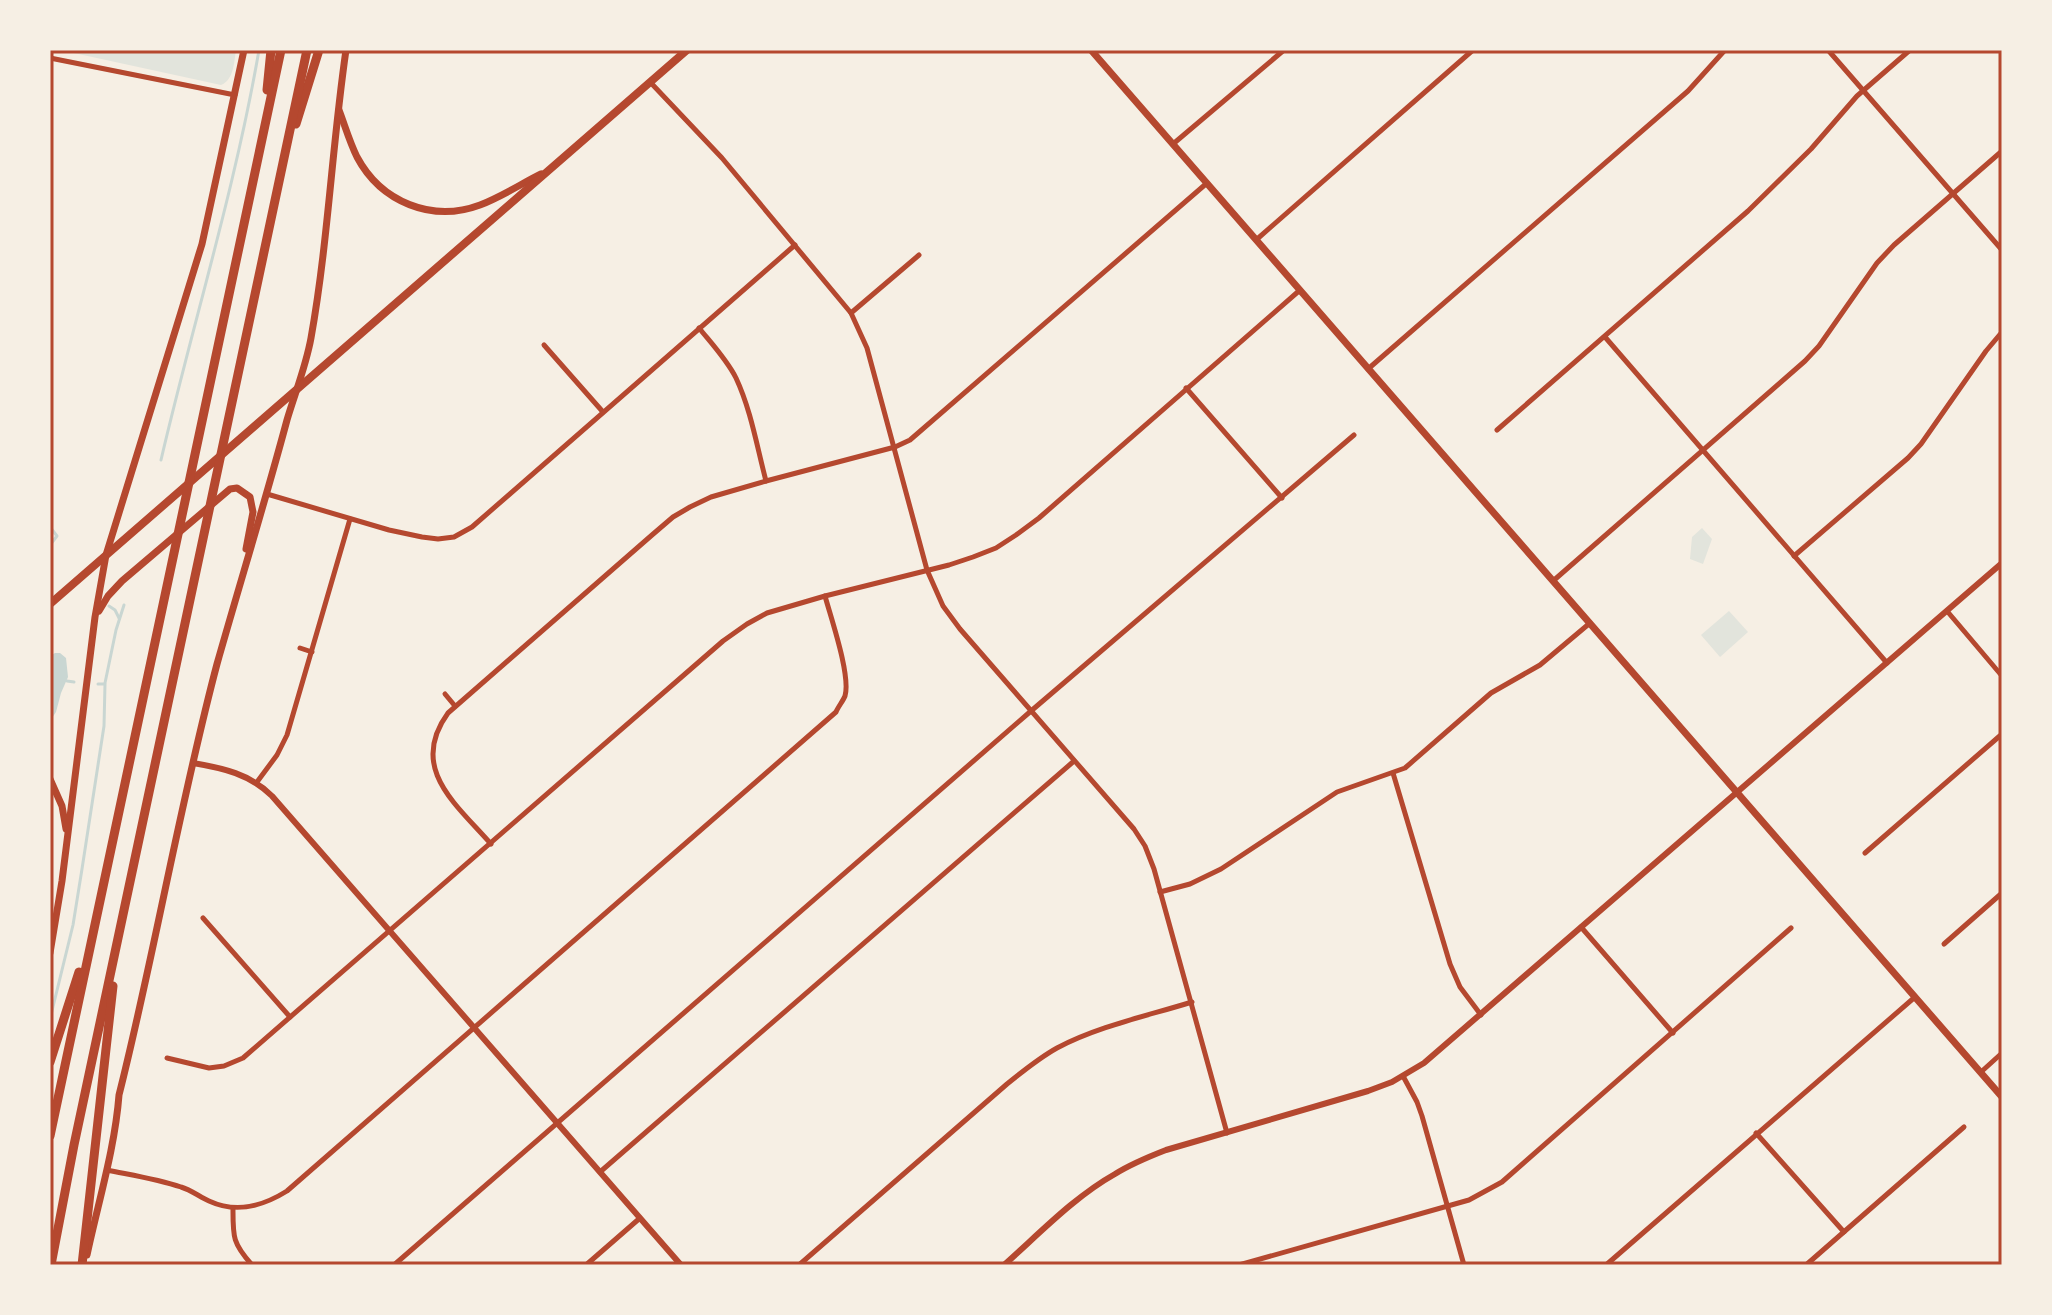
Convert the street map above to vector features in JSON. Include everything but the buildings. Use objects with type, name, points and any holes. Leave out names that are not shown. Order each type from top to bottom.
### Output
[{"type":"highway","points":[[263,134],[271,50]]},
{"type":"highway","points":[[50,1136],[281,50]]},
{"type":"highway","points":[[51,1265],[307,50]]},
{"type":"highway","points":[[281,170],[319,50]]},
{"type":"highway","points":[[50,1062],[105,876]]},
{"type":"highway","points":[[83,1265],[119,933]]},
{"type":"main road","points":[[50,953],[106,555],[202,244],[244,50]]},
{"type":"main road","points":[[83,1265],[107,1170],[119,1095],[152,958],[193,763],[241,579],[310,342],[346,50]]},
{"type":"main road","points":[[50,604],[687,50]]},
{"type":"main road","points":[[1091,50],[2002,1097]]},
{"type":"main road","points":[[338,106],[356,155],[365,170],[389,194],[419,209],[456,211],[477,206],[550,169]]},
{"type":"main road","points":[[95,617],[122,581],[230,489],[237,488],[250,497],[253,512],[241,579]]},
{"type":"main road","points":[[50,779],[62,806],[68,841]]},
{"type":"street","points":[[1173,144],[1284,50]]},
{"type":"street","points":[[1256,240],[1473,50]]},
{"type":"street","points":[[1368,369],[1688,91],[1725,50]]},
{"type":"street","points":[[1828,50],[2002,250]]},
{"type":"street","points":[[1497,430],[1767,193],[1863,91],[1910,50]]},
{"type":"street","points":[[50,58],[235,95]]},
{"type":"street","points":[[650,82],[722,158],[851,313],[867,348],[927,570],[943,606],[1134,829],[1145,846],[1227,1133]]},
{"type":"street","points":[[1553,581],[1805,361],[1819,346],[1877,263],[2002,151]]},
{"type":"street","points":[[491,844],[441,785],[434,771],[432,747],[435,736],[439,725],[455,706],[673,517],[711,497],[895,447],[910,440],[1207,183]]},
{"type":"street","points":[[267,494],[422,537],[454,537],[472,527],[795,245]]},
{"type":"street","points":[[851,313],[919,255]]},
{"type":"street","points":[[167,1058],[209,1068],[243,1058],[735,633],[767,613],[949,565],[996,548],[1016,535],[1300,290]]},
{"type":"street","points":[[699,328],[735,376],[748,410],[766,481]]},
{"type":"street","points":[[1794,556],[1908,458],[2002,332]]},
{"type":"street","points":[[1605,337],[1887,663]]},
{"type":"street","points":[[544,345],[603,412]]},
{"type":"street","points":[[1186,388],[1282,498]]},
{"type":"street","points":[[394,1265],[1031,711],[1354,435]]},
{"type":"street","points":[[257,782],[287,735],[350,519]]},
{"type":"street","points":[[1004,1265],[1071,1206],[1113,1174],[1137,1162],[1166,1150],[1368,1091],[1403,1076],[1431,1058],[2002,563]]},
{"type":"street","points":[[107,1170],[184,1188],[209,1201],[233,1208],[270,1202],[287,1191],[836,712],[845,696],[846,684],[825,596]]},
{"type":"street","points":[[1947,611],[2002,676]]},
{"type":"street","points":[[1160,892],[1190,884],[1221,869],[1337,792],[1405,768],[1491,693],[1540,665],[1590,623]]},
{"type":"street","points":[[300,648],[312,652]]},
{"type":"street","points":[[445,694],[455,706]]},
{"type":"street","points":[[1865,853],[2002,734]]},
{"type":"street","points":[[600,1172],[1074,761]]},
{"type":"street","points":[[193,763],[230,770],[257,782],[272,796],[681,1265]]},
{"type":"street","points":[[1393,773],[1450,964],[1460,987],[1481,1015]]},
{"type":"street","points":[[1944,944],[2002,893]]},
{"type":"street","points":[[203,918],[290,1017]]},
{"type":"street","points":[[1581,927],[1673,1033]]},
{"type":"street","points":[[1239,1265],[1447,1207],[1482,1194],[1502,1182],[1791,928]]},
{"type":"street","points":[[1606,1265],[1915,997]]},
{"type":"street","points":[[799,1265],[1035,1062],[1057,1048],[1096,1032],[1192,1002]]},
{"type":"street","points":[[1981,1072],[2002,1053]]},
{"type":"street","points":[[1403,1076],[1422,1116],[1464,1265]]},
{"type":"street","points":[[1806,1265],[1964,1127]]},
{"type":"street","points":[[1756,1133],[1844,1232]]},
{"type":"street","points":[[233,1208],[233,1236],[240,1252],[252,1265]]},
{"type":"street","points":[[586,1265],[640,1218]]},
{"type":"shaded area","points":[[60,50],[236,50],[231,75],[221,85]]},
{"type":"shaded area","points":[[1702,528],[1712,539],[1703,564],[1690,559],[1692,537]]},
{"type":"shaded area","points":[[1729,611],[1748,632],[1720,657],[1701,635]]},
{"type":"shaded area","points":[[55,653],[66,658],[68,677],[50,721],[50,656]]},
{"type":"waterway","points":[[161,460],[226,205],[259,50]]},
{"type":"waterway","points":[[50,527],[57,536],[50,545]]},
{"type":"waterway","points":[[105,683],[124,605]]},
{"type":"waterway","points":[[109,606],[119,618]]},
{"type":"waterway","points":[[67,681],[74,682]]},
{"type":"waterway","points":[[50,1019],[73,925],[104,726],[105,684],[98,684]]}]
